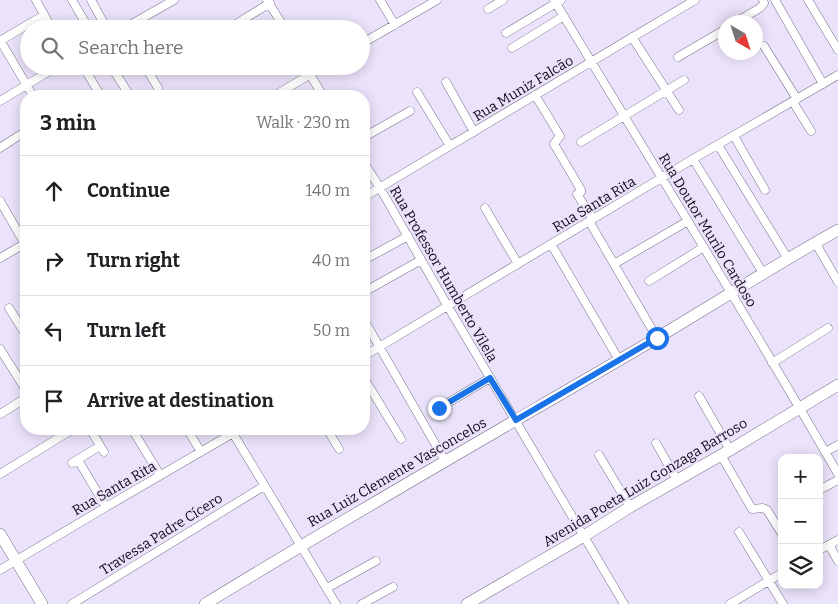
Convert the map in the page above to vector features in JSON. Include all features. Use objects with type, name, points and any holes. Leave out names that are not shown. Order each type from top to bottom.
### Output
[{"type":"street","points":[[36,0],[47,20]]},
{"type":"street","points":[[72,0],[84,20]]},
{"type":"street","points":[[91,0],[102,20]]},
{"type":"street","points":[[140,20],[174,0]]},
{"type":"street","points":[[380,0],[395,25]]},
{"type":"street","points":[[370,39],[437,0]]},
{"type":"street","points":[[488,9],[503,0]]},
{"type":"street","name":"Rua Muniz Falcão","points":[[370,194],[695,0]]},
{"type":"street","points":[[748,15],[760,8],[764,0]]},
{"type":"street","points":[[775,0],[823,84]]},
{"type":"street","points":[[808,0],[838,50]]},
{"type":"street","points":[[506,33],[557,1]]},
{"type":"street","name":"Rua Doutor Murilo Cardoso","points":[[557,1],[591,62],[663,178],[838,474]]},
{"type":"street","points":[[241,20],[268,2],[279,20]]},
{"type":"street","points":[[36,20],[44,15]]},
{"type":"street","points":[[512,48],[564,16]]},
{"type":"street","points":[[20,29],[0,41],[20,74]]},
{"type":"street","points":[[678,58],[718,34]]},
{"type":"street","points":[[632,37],[679,110]]},
{"type":"street","points":[[764,46],[811,131]]},
{"type":"street","points":[[21,75],[30,90]]},
{"type":"street","points":[[0,101],[43,75]]},
{"type":"street","points":[[88,75],[97,90]]},
{"type":"street","points":[[117,75],[126,90]]},
{"type":"street","points":[[150,75],[158,88]]},
{"type":"street","points":[[284,90],[308,75]]},
{"type":"street","points":[[311,75],[319,90]]},
{"type":"street","name":"Rua Santa Rita","points":[[370,352],[693,159],[838,75]]},
{"type":"street","points":[[581,142],[684,80]]},
{"type":"street","points":[[446,82],[474,132]]},
{"type":"street","points":[[417,92],[450,146]]},
{"type":"street","points":[[535,95],[560,136],[554,144],[581,190],[577,194],[614,264],[657,338]]},
{"type":"street","points":[[370,134],[410,111]]},
{"type":"street","points":[[0,148],[20,135]]},
{"type":"street","points":[[734,136],[765,190]]},
{"type":"street","points":[[718,145],[788,259]]},
{"type":"street","points":[[693,159],[763,273]]},
{"type":"street","name":"Rua Professor Humberto Vilela","points":[[370,172],[624,604]]},
{"type":"street","points":[[0,202],[20,234]]},
{"type":"street","points":[[485,208],[518,264]]},
{"type":"street","points":[[614,264],[688,221]]},
{"type":"street","name":"Rua Luiz Clemente Vasconcelos","points":[[205,604],[300,546],[838,230]]},
{"type":"street","points":[[370,257],[408,236]]},
{"type":"street","points":[[815,242],[838,282]]},
{"type":"street","points":[[551,244],[619,360]]},
{"type":"street","points":[[0,258],[20,247]]},
{"type":"street","points":[[650,280],[704,247]]},
{"type":"street","points":[[370,289],[422,260]]},
{"type":"street","points":[[9,308],[20,325]]},
{"type":"street","points":[[772,363],[828,328]]},
{"type":"street","points":[[370,331],[445,461]]},
{"type":"street","points":[[0,349],[20,381]]},
{"type":"street","points":[[439,408],[490,378]]},
{"type":"street","name":"Avenida Poeta Luiz Gonzaga Barroso","points":[[467,604],[584,536],[630,506],[726,452],[838,385]]},
{"type":"street","points":[[370,388],[401,438]]},
{"type":"street","points":[[699,396],[752,509],[763,508],[767,510],[778,528]]},
{"type":"street","points":[[0,414],[20,402]]},
{"type":"street","points":[[0,474],[63,435]]},
{"type":"street","points":[[94,435],[102,449],[75,462],[106,507]]},
{"type":"street","points":[[136,435],[160,475]]},
{"type":"street","points":[[191,435],[201,452]]},
{"type":"street","name":"Rua Santa Rita","points":[[0,570],[201,452],[225,435]]},
{"type":"street","points":[[233,435],[336,604]]},
{"type":"street","points":[[331,435],[339,449]]},
{"type":"street","points":[[656,443],[677,480]]},
{"type":"street","points":[[825,452],[838,445]]},
{"type":"street","points":[[599,455],[630,506]]},
{"type":"street","points":[[823,488],[838,480]]},
{"type":"street","name":"Travessa Padre Cícero","points":[[72,604],[264,486]]},
{"type":"street","points":[[738,532],[783,604]]},
{"type":"street","points":[[0,534],[42,604]]},
{"type":"street","points":[[823,548],[838,540]]},
{"type":"street","points":[[829,545],[838,561]]},
{"type":"street","points":[[327,588],[376,561]]},
{"type":"street","points":[[730,604],[778,575]]},
{"type":"street","points":[[362,604],[393,587]]},
{"type":"route","points":[[439,408],[490,378],[516,420],[657,338]]}]
